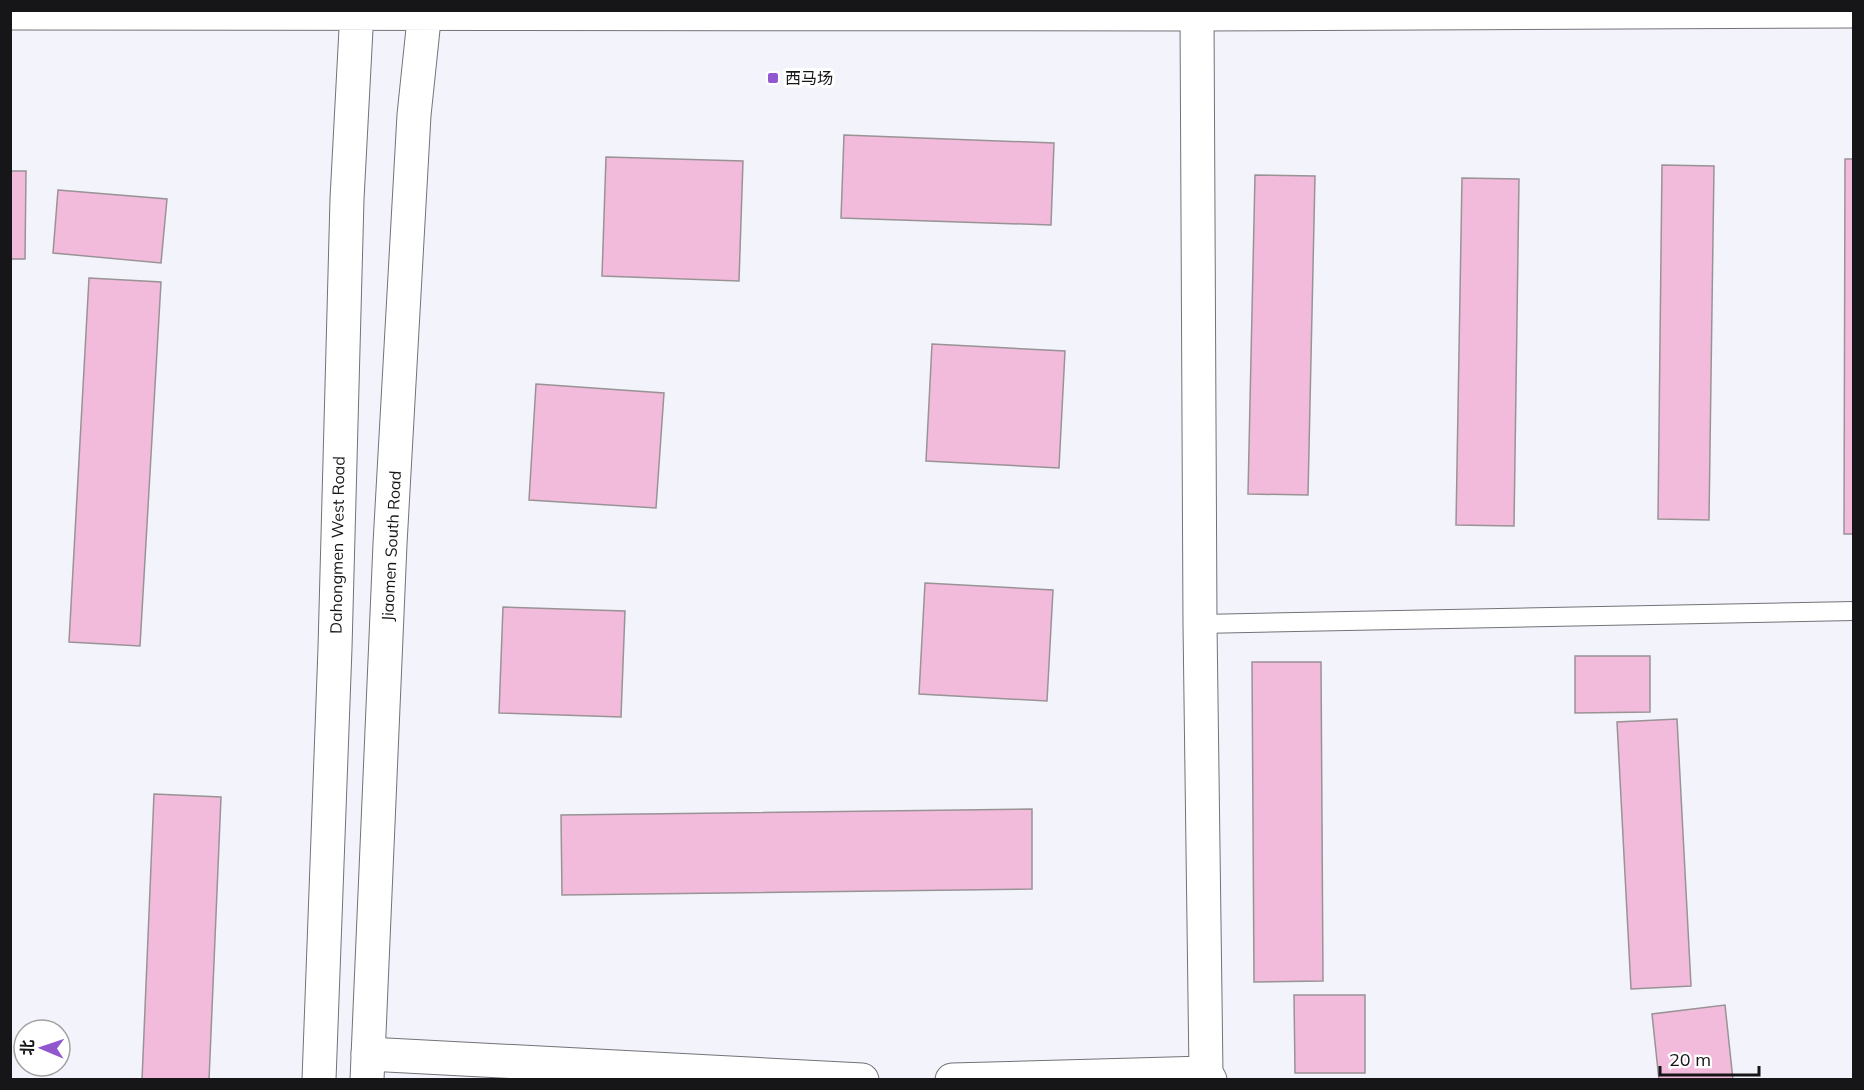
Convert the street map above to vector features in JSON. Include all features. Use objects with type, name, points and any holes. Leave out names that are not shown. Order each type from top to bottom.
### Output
[{"type":"street","points":[[10,13],[1197,14],[1854,11]]},
{"type":"street","name":"Dahongmen West Road","points":[[319,1080],[334,672],[347,199],[357,12]]},
{"type":"street","name":"Jiaomen South Road","points":[[368,1066],[390,544],[414,115],[425,12]]},
{"type":"street","points":[[952,1080],[1208,1076],[1200,624],[1197,14]]},
{"type":"street","points":[[368,1066],[862,1080]]},
{"type":"lane","points":[[1200,624],[1854,611]]},
{"type":"building","points":[[844,135],[1054,143],[1051,225],[841,218]]},
{"type":"building","points":[[606,157],[743,161],[739,281],[602,276]]},
{"type":"building","points":[[1845,159],[1854,159],[1854,534],[1844,534]]},
{"type":"building","points":[[1662,165],[1714,166],[1709,520],[1658,519]]},
{"type":"building","points":[[10,171],[26,171],[25,259],[10,259]]},
{"type":"building","points":[[1255,175],[1315,176],[1308,495],[1248,494]]},
{"type":"building","points":[[1462,178],[1519,179],[1514,526],[1456,525]]},
{"type":"building","points":[[58,190],[167,199],[161,263],[53,253]]},
{"type":"building","points":[[89,278],[161,282],[140,646],[69,642]]},
{"type":"building","points":[[932,344],[1065,351],[1059,468],[926,461]]},
{"type":"building","points":[[536,384],[664,393],[656,508],[529,500]]},
{"type":"building","points":[[925,583],[1053,590],[1047,701],[919,694]]},
{"type":"building","points":[[503,607],[625,611],[621,717],[499,713]]},
{"type":"building","points":[[1575,656],[1650,656],[1650,712],[1575,713]]},
{"type":"building","points":[[1252,662],[1321,662],[1323,981],[1254,982]]},
{"type":"building","points":[[1677,719],[1691,986],[1631,989],[1617,722]]},
{"type":"building","points":[[154,794],[221,797],[209,1080],[142,1080]]},
{"type":"building","points":[[1032,809],[1032,889],[562,895],[561,815]]},
{"type":"building","points":[[1294,995],[1365,995],[1365,1073],[1295,1073]]},
{"type":"building","points":[[1725,1005],[1733,1080],[1659,1080],[1652,1014]]},
{"type":"place","name":"西马场","points":[[773,78]]}]
